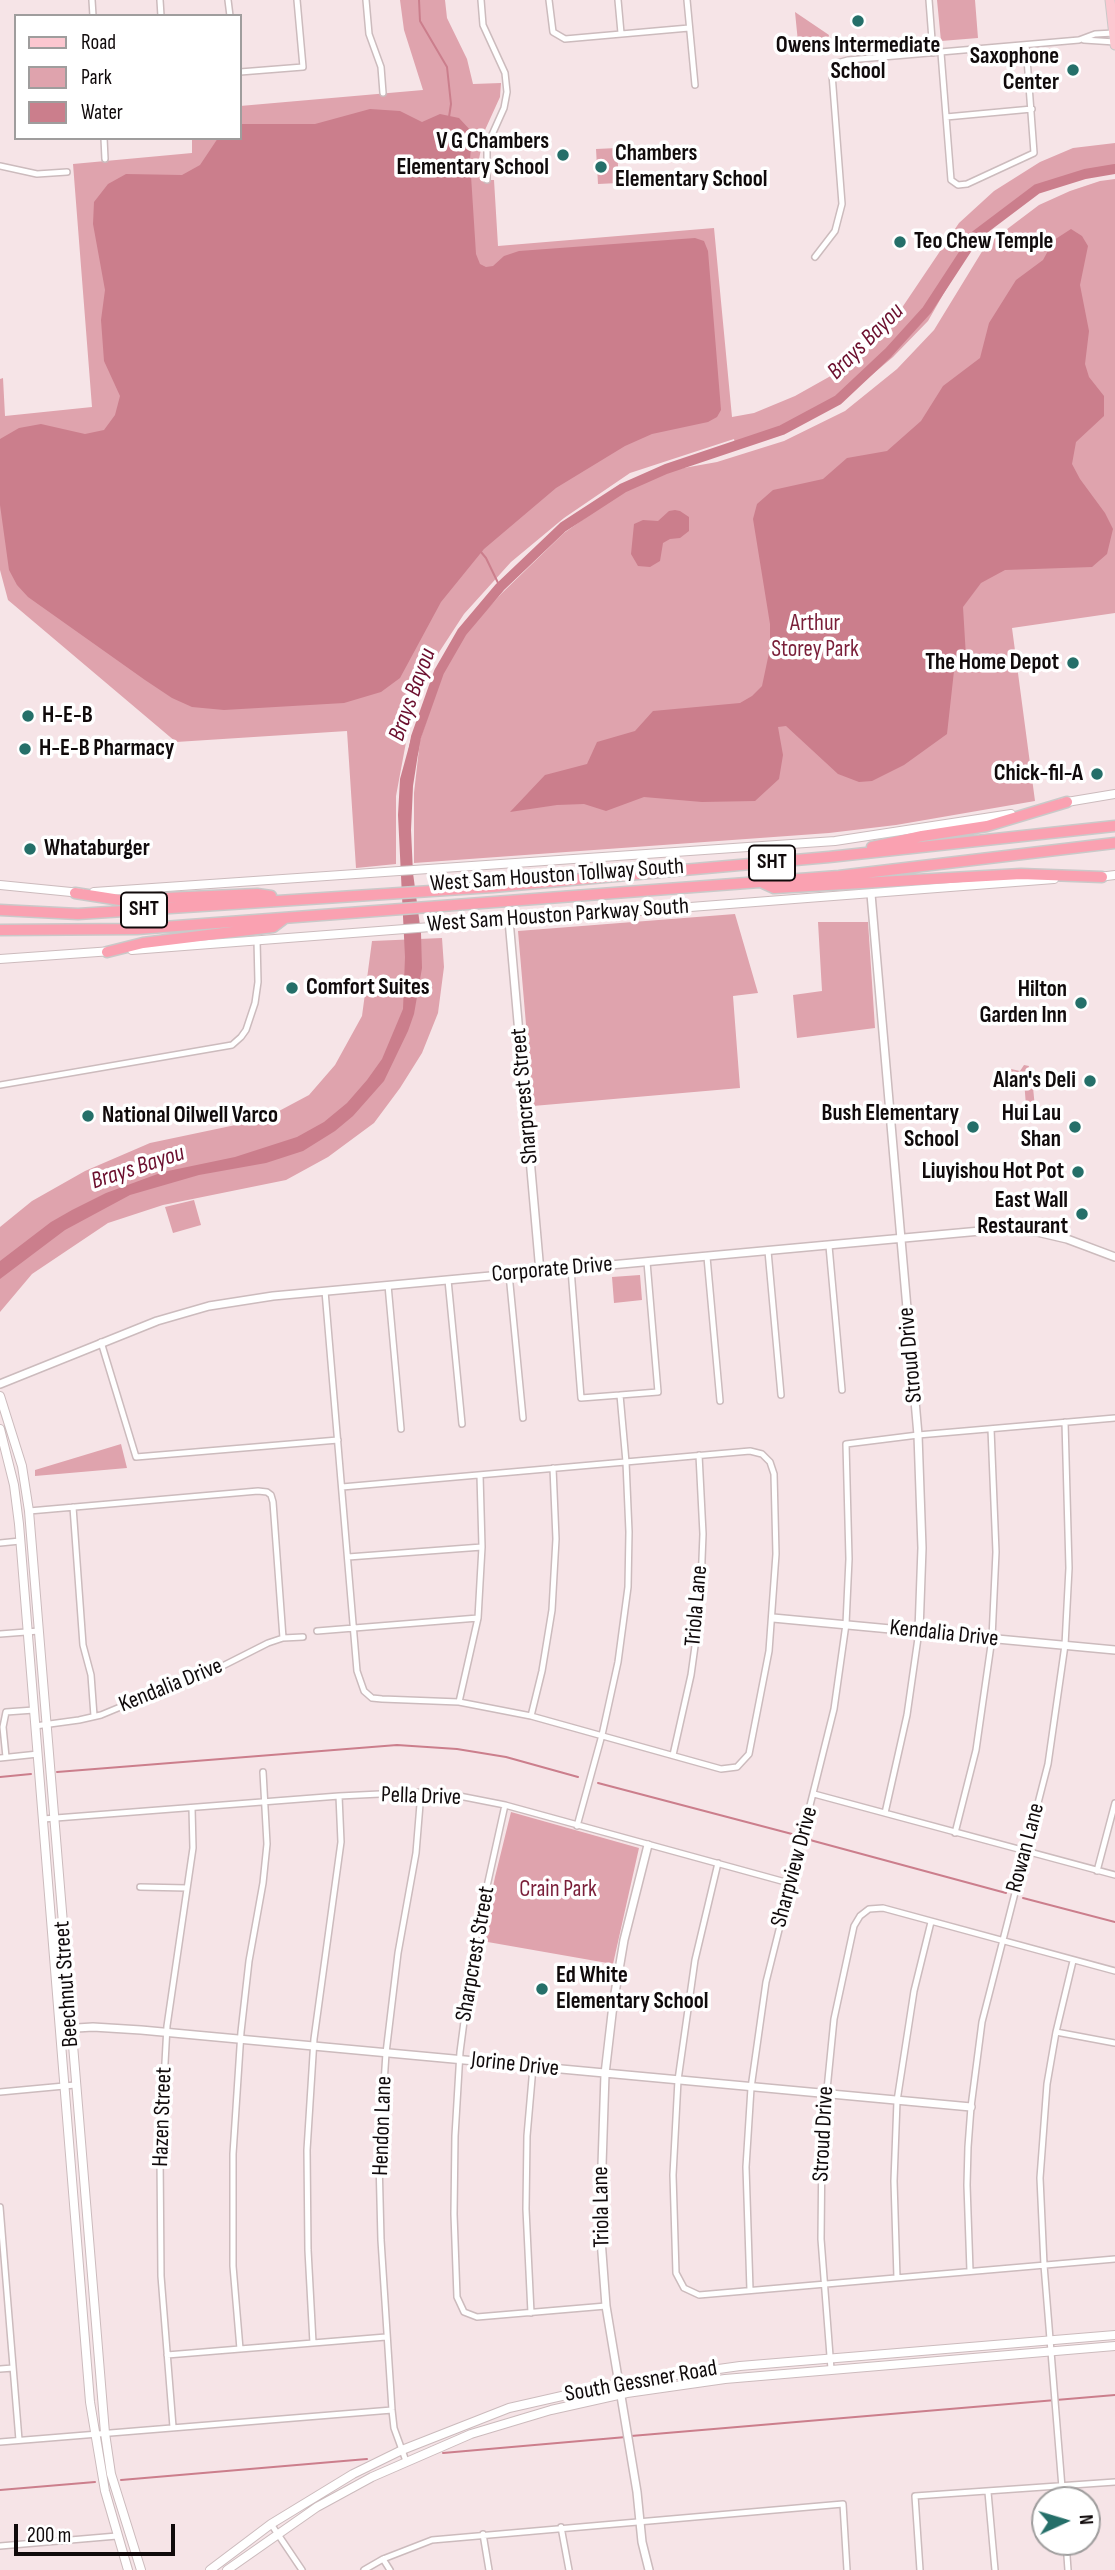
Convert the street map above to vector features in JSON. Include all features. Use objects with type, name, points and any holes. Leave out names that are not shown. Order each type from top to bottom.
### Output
[{"type":"highway","points":[[829,857],[922,836],[987,826],[1067,802]]},
{"type":"highway","name":"West Sam Houston Tollway South","points":[[0,911],[78,914],[427,891],[829,857],[1115,826]]},
{"type":"highway","name":"West Sam Houston Tollway South","points":[[0,930],[117,930],[761,881],[898,870],[1115,842]]},
{"type":"highway","points":[[761,881],[774,888],[1021,874],[1102,877]]},
{"type":"highway","points":[[75,893],[120,900],[257,894],[287,900]]},
{"type":"highway","points":[[107,952],[143,943],[274,927],[285,918]]},
{"type":"main road","points":[[1110,0],[1115,39]]},
{"type":"main road","points":[[0,885],[75,893],[835,841],[1005,815],[1115,794]]},
{"type":"main road","name":"West Sam Houston Parkway South","points":[[0,959],[1115,875]]},
{"type":"main road","name":"Beechnut Street","points":[[0,1396],[22,1466],[29,1511],[105,2433],[111,2474],[141,2570]]},
{"type":"main road","name":"Beechnut Street","points":[[0,1429],[10,1469],[20,1541],[94,2434],[103,2481],[128,2570]]},
{"type":"main road","points":[[10,1469],[22,1466]]},
{"type":"main road","points":[[21,1555],[33,1554]]},
{"type":"main road","points":[[51,1924],[63,1923]]},
{"type":"main road","points":[[74,2199],[85,2198]]},
{"type":"main road","points":[[84,2324],[95,2323]]},
{"type":"main road","name":"South Gessner Road","points":[[210,2570],[271,2524],[353,2473],[402,2450],[509,2408],[619,2383],[723,2368],[1115,2335]]},
{"type":"main road","name":"South Gessner Road","points":[[227,2570],[277,2533],[345,2491],[406,2461],[512,2420],[621,2394],[725,2379],[1115,2346]]},
{"type":"main road","points":[[723,2368],[725,2379]]},
{"type":"main road","points":[[509,2408],[512,2420]]},
{"type":"street","points":[[242,72],[303,67],[297,0]]},
{"type":"street","points":[[366,0],[369,34],[380,67],[383,93]]},
{"type":"street","points":[[481,0],[483,25],[505,73],[507,92],[504,108],[487,146],[487,180]]},
{"type":"street","points":[[549,0],[555,35],[565,39],[690,28]]},
{"type":"street","points":[[618,0],[621,33]]},
{"type":"street","points":[[687,0],[695,85]]},
{"type":"street","points":[[929,0],[937,53],[942,65],[951,180],[958,185],[967,184],[1034,153],[1026,45]]},
{"type":"street","points":[[815,257],[835,231],[842,204],[832,74],[837,63],[1115,39]]},
{"type":"street","points":[[946,117],[1032,109]]},
{"type":"street","points":[[104,140],[105,159]]},
{"type":"street","points":[[0,166],[37,174],[67,172]]},
{"type":"street","name":"Stroud Drive","points":[[871,894],[918,1435],[922,1548],[919,1631],[907,1715],[885,1813]]},
{"type":"street","name":"Sharpcrest Street","points":[[509,920],[540,1272]]},
{"type":"street","points":[[0,1085],[232,1045],[244,1032],[255,1003],[258,982],[257,940]]},
{"type":"street","name":"Corporate Drive","points":[[0,1384],[157,1321],[209,1306],[253,1298],[1002,1229],[1067,1239],[1115,1257]]},
{"type":"street","points":[[829,1246],[842,1390]]},
{"type":"street","points":[[768,1251],[781,1395]]},
{"type":"street","points":[[707,1257],[720,1401]]},
{"type":"street","points":[[571,1269],[581,1398],[658,1392],[647,1262]]},
{"type":"street","points":[[509,1274],[523,1418]]},
{"type":"street","points":[[448,1280],[462,1424]]},
{"type":"street","points":[[388,1285],[401,1429]]},
{"type":"street","points":[[325,1291],[354,1628],[359,1680],[367,1695],[382,1699],[459,1702],[531,1716],[721,1769],[737,1767],[750,1754],[764,1685],[773,1618],[776,1535],[774,1474],[766,1457],[750,1451],[342,1487]]},
{"type":"street","points":[[100,1342],[136,1457],[338,1440]]},
{"type":"street","points":[[576,1826],[602,1735],[618,1662],[628,1587],[629,1532],[620,1395]]},
{"type":"street","points":[[918,1435],[1115,1418]]},
{"type":"street","name":"Rowan Lane","points":[[970,2271],[967,2185],[971,2107],[982,2022],[1048,1764],[1065,1645],[1069,1568],[1065,1422]]},
{"type":"street","points":[[955,1833],[976,1750],[992,1638],[996,1552],[991,1429]]},
{"type":"street","name":"Sharpview Drive","points":[[750,2290],[746,2168],[751,2088],[766,1982],[834,1709],[846,1624],[849,1559],[846,1444],[918,1435]]},
{"type":"street","name":"Triola Lane","points":[[673,1755],[691,1675],[700,1610],[703,1534],[699,1455]]},
{"type":"street","points":[[531,1716],[552,1610],[556,1539],[553,1468]]},
{"type":"street","points":[[459,1702],[478,1618],[482,1547],[480,1475]]},
{"type":"street","points":[[29,1511],[267,1492],[273,1502],[283,1638]]},
{"type":"street","points":[[73,1507],[83,1645],[91,1675],[94,1716]]},
{"type":"street","points":[[0,1543],[20,1541]]},
{"type":"street","points":[[348,1557],[482,1547]]},
{"type":"street","points":[[317,1631],[478,1618]]},
{"type":"street","name":"Kendalia Drive","points":[[773,1618],[1115,1650]]},
{"type":"street","points":[[0,1634],[39,1631]]},
{"type":"street","name":"Kendalia Drive","points":[[35,1726],[94,1716],[188,1683],[268,1643],[283,1638],[303,1637]]},
{"type":"street","points":[[34,1710],[6,1712],[3,1758],[38,1754]]},
{"type":"street","points":[[240,2349],[233,2266],[233,2154],[240,2039],[267,1844],[263,1772]]},
{"type":"street","name":"Pella Drive","points":[[43,1819],[339,1797],[421,1792],[449,1794],[505,1805],[789,1883]]},
{"type":"street","name":"Hendon Lane","points":[[406,2461],[394,2428],[392,2410],[386,2337],[379,2160],[386,2053],[398,1953],[416,1853],[421,1792]]},
{"type":"street","points":[[814,1794],[1115,1875]]},
{"type":"street","points":[[313,2343],[308,2250],[307,2150],[313,2046],[341,1842],[339,1797]]},
{"type":"street","points":[[1097,1871],[1115,1803]]},
{"type":"street","name":"Sharpcrest Street","points":[[505,1805],[474,1945],[459,2059],[454,2136],[457,2297],[464,2312],[477,2317],[531,2313]]},
{"type":"street","name":"Hazen Street","points":[[173,2427],[161,2276],[160,2155],[167,2032],[193,1848],[192,1808]]},
{"type":"street","name":"Triola Lane","points":[[648,1845],[621,1960],[605,2074],[600,2227],[606,2306],[630,2447],[642,2542],[649,2570]]},
{"type":"street","points":[[718,1863],[695,1960],[678,2080],[673,2175],[676,2273],[684,2288],[699,2295],[1115,2259]]},
{"type":"street","points":[[140,1887],[187,1888]]},
{"type":"street","name":"Stroud Drive","points":[[831,2369],[820,2194],[825,2094],[836,2007],[854,1926],[860,1916],[869,1909],[883,1908],[931,1922]]},
{"type":"street","points":[[897,2278],[894,2181],[897,2101],[914,1992],[931,1922],[1115,1971]]},
{"type":"street","points":[[1073,1961],[1047,2084],[1041,2152],[1041,2213],[1050,2351],[1061,2486],[1115,2482]]},
{"type":"street","name":"Jorine Drive","points":[[60,2029],[112,2027],[971,2107]]},
{"type":"street","points":[[1056,2032],[1115,2043]]},
{"type":"street","points":[[533,2067],[527,2136],[526,2209],[531,2313],[606,2306]]},
{"type":"street","points":[[0,2092],[75,2085]]},
{"type":"street","points":[[0,2207],[19,2440]]},
{"type":"street","points":[[167,2355],[386,2337]]},
{"type":"street","points":[[0,2369],[13,2368]]},
{"type":"street","points":[[0,2442],[392,2410]]},
{"type":"street","points":[[920,2570],[915,2496],[1031,2488]]},
{"type":"street","points":[[988,2492],[995,2570]]},
{"type":"street","points":[[364,2570],[383,2559],[432,2540],[842,2504],[847,2570]]},
{"type":"street","points":[[271,2524],[302,2570]]},
{"type":"street","points":[[561,2527],[569,2570]]},
{"type":"street","points":[[483,2534],[489,2570]]},
{"type":"street","points":[[0,2546],[117,2536]]},
{"type":"street","points":[[383,2559],[390,2570]]},
{"type":"green space","points":[[400,0],[445,0],[447,18],[467,59],[473,84],[501,83],[500,97],[485,130],[479,159],[480,180],[494,180],[498,246],[714,228],[732,417],[754,413],[795,396],[836,373],[891,324],[959,223],[994,191],[1040,162],[1073,148],[1115,143],[1115,168],[1071,178],[1038,192],[982,233],[965,256],[928,321],[893,357],[841,401],[783,432],[736,447],[734,439],[630,473],[564,518],[511,562],[464,614],[434,660],[409,726],[396,796],[396,864],[356,868],[347,731],[176,742],[8,600],[0,570],[0,379],[3,378],[5,416],[92,407],[73,164],[192,153],[192,140],[242,140],[242,106],[423,90],[404,30]]},
{"type":"green space","points":[[937,0],[975,0],[978,38],[941,41]]},
{"type":"green space","points":[[795,12],[829,35],[825,50],[799,52]]},
{"type":"green space","points":[[617,148],[619,183],[598,184],[596,149]]},
{"type":"green space","name":"Arthur Storey Park","points":[[1115,179],[1115,613],[1012,628],[1035,801],[896,825],[829,833],[414,863],[414,793],[420,740],[441,677],[464,634],[502,593],[564,533],[623,491],[667,471],[717,462],[784,441],[845,411],[897,369],[934,330],[986,245],[1039,205],[1070,191]]},
{"type":"green space","points":[[735,914],[758,993],[733,996],[740,1088],[533,1106],[518,931]]},
{"type":"green space","points":[[818,922],[868,922],[875,1028],[797,1038],[793,995],[822,991]]},
{"type":"green space","points":[[442,938],[444,967],[438,1013],[422,1053],[374,1123],[328,1157],[286,1180],[163,1205],[108,1223],[32,1274],[0,1312],[0,1227],[32,1201],[85,1171],[150,1143],[264,1119],[309,1095],[335,1065],[362,1016],[372,941]]},
{"type":"green space","points":[[1024,1065],[1029,1066],[1027,1073],[1032,1077],[1036,1118],[1027,1119],[1024,1080],[1026,1075],[1021,1074],[1020,1083],[1016,1084],[1010,1080],[1011,1069],[1020,1071]]},
{"type":"green space","points":[[194,1200],[201,1225],[173,1233],[165,1207]]},
{"type":"green space","points":[[640,1275],[642,1300],[614,1303],[612,1277]]},
{"type":"green space","points":[[121,1444],[127,1468],[35,1476],[35,1470]]},
{"type":"green space","name":"Crain Park","points":[[511,1812],[639,1848],[613,1964],[482,1941]]},
{"type":"water","points":[[370,109],[400,111],[422,122],[440,114],[459,118],[472,132],[470,160],[476,254],[480,264],[486,267],[493,266],[504,256],[519,251],[695,238],[704,241],[708,251],[721,410],[717,417],[708,422],[652,434],[625,446],[556,488],[484,549],[441,602],[400,678],[381,692],[344,703],[224,710],[192,707],[172,698],[145,680],[28,597],[17,585],[9,570],[0,505],[0,439],[19,428],[41,424],[85,434],[104,430],[115,415],[120,396],[104,361],[101,320],[105,290],[93,224],[94,202],[108,184],[126,174],[182,175],[200,165],[217,140],[242,140],[242,124],[315,124]]},
{"type":"water","points":[[1071,229],[1082,236],[1088,246],[1080,285],[1089,331],[1085,364],[1089,377],[1104,396],[1104,416],[1076,442],[1072,464],[1113,529],[1107,554],[1092,567],[1005,570],[981,583],[963,607],[966,657],[954,671],[947,734],[904,765],[872,781],[859,782],[838,774],[786,726],[778,727],[783,755],[779,779],[755,801],[702,802],[644,797],[606,811],[584,804],[510,812],[545,775],[587,764],[597,742],[635,731],[653,711],[740,703],[762,686],[770,648],[770,624],[753,519],[757,504],[773,490],[823,479],[847,458],[887,451],[921,421],[943,386],[980,358],[989,323],[1016,280],[1043,260],[1054,240]]},
{"type":"water","points":[[675,510],[689,517],[689,531],[680,538],[663,543],[660,561],[650,567],[638,566],[631,554],[634,524],[643,520],[658,521],[669,511]]},
{"type":"water","points":[[411,739],[420,741],[413,786],[411,830],[422,968],[414,1014],[384,1081],[353,1116],[303,1151],[266,1163],[199,1175],[130,1195],[65,1230],[0,1279],[0,1261],[51,1222],[72,1210],[106,1193],[163,1172],[235,1157],[297,1137],[324,1122],[347,1103],[367,1080],[382,1059],[403,1009],[405,957],[398,815],[400,779]]},
{"type":"waterway","points":[[419,0],[420,21],[447,67],[451,104],[449,117]]},
{"type":"waterway","name":"Brays Bayou","points":[[413,753],[439,672],[462,632],[500,587],[563,527],[623,488],[666,469],[782,430],[838,400],[888,353],[927,310],[976,235],[1037,189],[1085,174],[1115,169]]},
{"type":"waterway","points":[[481,552],[500,587]]},
{"type":"waterway","points":[[57,1772],[397,1745],[457,1749],[506,1757],[578,1777]]},
{"type":"waterway","points":[[0,1777],[31,1774]]},
{"type":"waterway","points":[[598,1783],[792,1834]]},
{"type":"waterway","points":[[810,1840],[1006,1893]]},
{"type":"waterway","points":[[1023,1898],[1115,1922]]},
{"type":"waterway","points":[[631,2436],[1115,2395]]},
{"type":"waterway","points":[[443,2453],[626,2437]]},
{"type":"waterway","points":[[121,2480],[367,2459]]},
{"type":"waterway","points":[[0,2490],[95,2482]]},
{"type":"place","name":"Owens Intermediate School","points":[[858,21]]},
{"type":"place","name":"Saxophone Center","points":[[1073,70]]},
{"type":"place","name":"V G Chambers Elementary School","points":[[563,155]]},
{"type":"place","name":"Chambers Elementary School","points":[[601,167]]},
{"type":"place","name":"Teo Chew Temple","points":[[900,242]]},
{"type":"place","name":"The Home Depot","points":[[1073,663]]},
{"type":"place","name":"H-E-B","points":[[28,716]]},
{"type":"place","name":"H-E-B Pharmacy","points":[[25,749]]},
{"type":"place","name":"Chick-fil-A","points":[[1097,774]]},
{"type":"place","name":"Whataburger","points":[[30,849]]},
{"type":"place","name":"Comfort Suites","points":[[292,988]]},
{"type":"place","name":"Hilton Garden Inn","points":[[1081,1003]]},
{"type":"place","name":"Alan's Deli","points":[[1090,1081]]},
{"type":"place","name":"National Oilwell Varco","points":[[88,1116]]},
{"type":"place","name":"Bush Elementary School","points":[[973,1127]]},
{"type":"place","name":"Hui Lau Shan","points":[[1075,1127]]},
{"type":"place","name":"Liuyishou Hot Pot","points":[[1078,1172]]},
{"type":"place","name":"East Wall Restaurant","points":[[1082,1214]]},
{"type":"place","name":"Ed White Elementary School","points":[[542,1989]]}]
